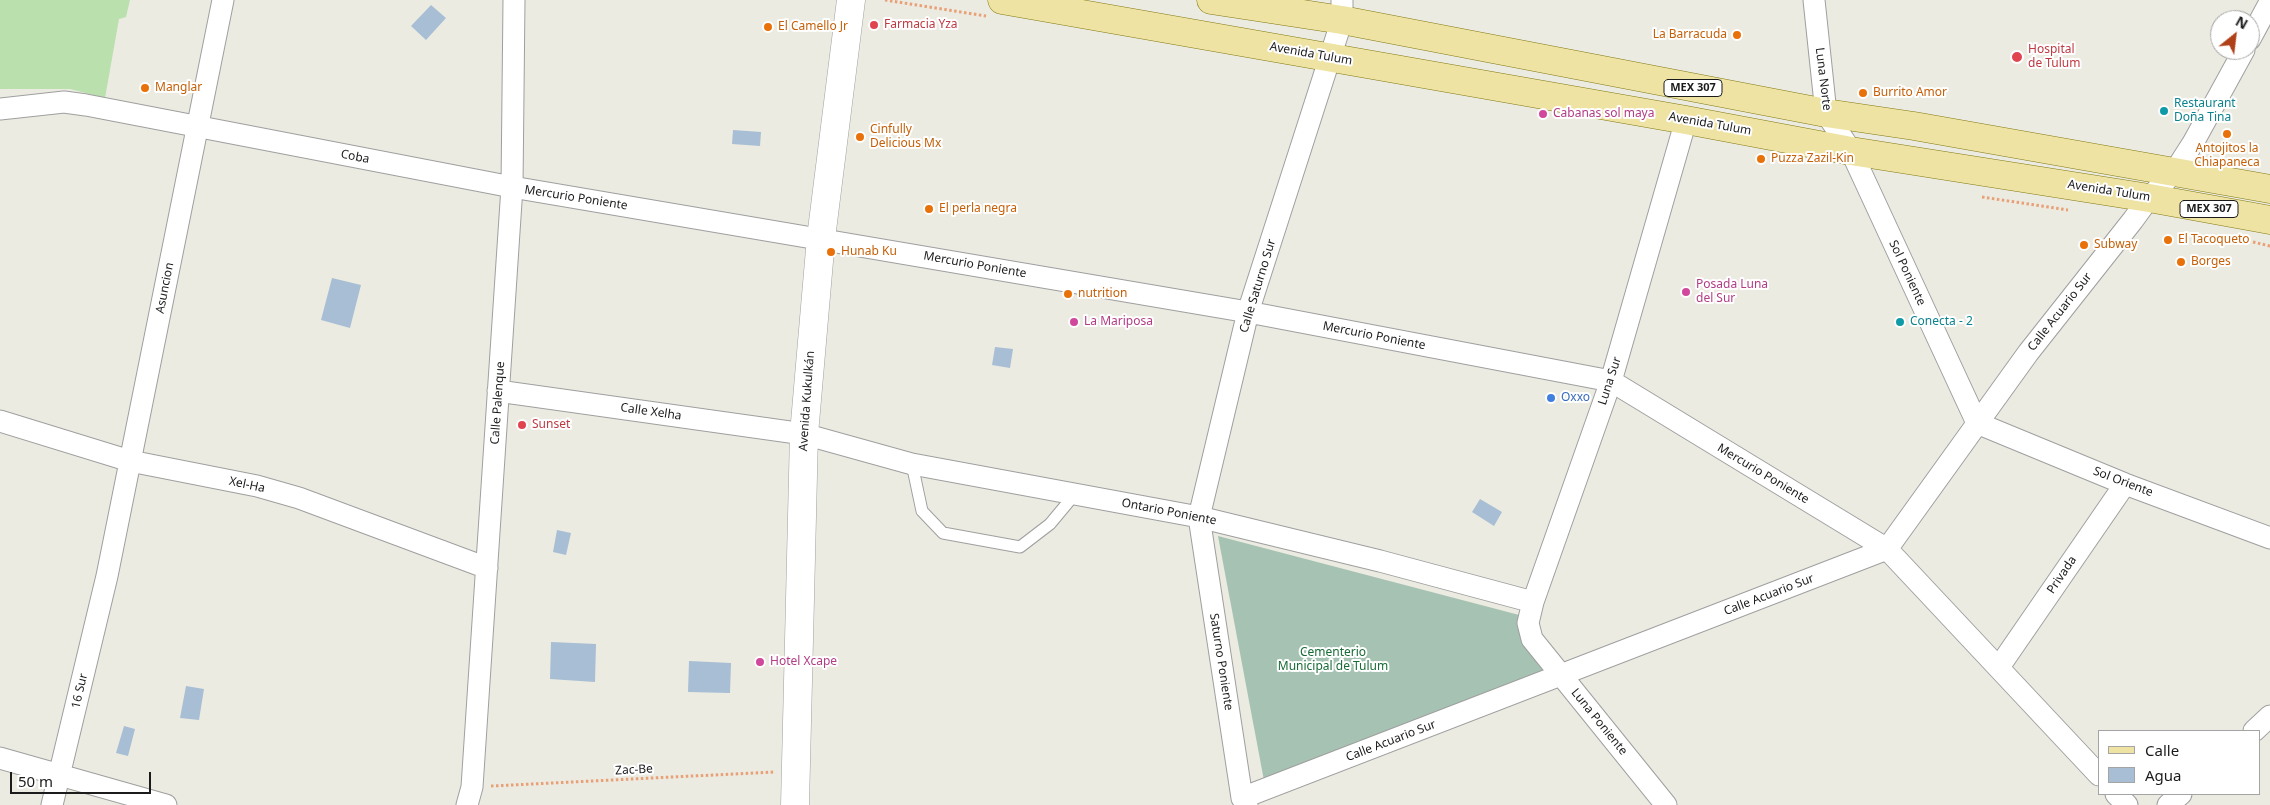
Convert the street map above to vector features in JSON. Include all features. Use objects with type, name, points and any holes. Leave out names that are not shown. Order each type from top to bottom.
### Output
[{"type":"main road","name":"Avenida Tulum","points":[[1002,0],[1686,120],[1851,151],[2149,198],[2270,220]]},
{"type":"main road","name":"MEX 307","points":[[1211,0],[1342,10],[1826,113],[2175,171],[2270,189]]},
{"type":"street","name":"Asuncion","points":[[106,576],[223,0]]},
{"type":"street","name":"Calle Palenque","points":[[470,796],[488,568],[512,187],[514,0]]},
{"type":"street","name":"Avenida Kukulkán","points":[[796,805],[804,434],[821,238],[850,0]]},
{"type":"street","name":"Luna Norte","points":[[1814,0],[1826,113],[1851,151]]},
{"type":"street","points":[[2260,20],[2270,2]]},
{"type":"street","name":"Calle Saturno Sur","points":[[1199,517],[1248,312],[1330,58],[1342,10]]},
{"type":"street","name":"Calle Acuario Sur","points":[[1244,802],[1562,675],[1887,549],[2028,352],[2134,220],[2149,198],[2175,171],[2193,143],[2239,60]]},
{"type":"street","name":"Coba","points":[[0,109],[64,102],[198,125],[512,187]]},
{"type":"street","name":"Luna Sur","points":[[1532,639],[1528,623],[1533,602],[1611,381],[1686,120]]},
{"type":"street","name":"Sol Poniente","points":[[1851,151],[1976,423]]},
{"type":"street","name":"Mercurio Poniente","points":[[512,187],[1248,312],[1611,381],[1887,549],[2098,774]]},
{"type":"street","name":"Calle Xelha","points":[[498,391],[804,434]]},
{"type":"street","name":"Xel-Ha","points":[[0,421],[130,461],[257,486],[299,498],[488,568]]},
{"type":"street","name":"Sol Oriente","points":[[1976,423],[2125,484],[2270,538]]},
{"type":"street","name":"Ontario Poniente","points":[[804,434],[912,464],[1199,517],[1380,561],[1533,602]]},
{"type":"street","name":"Privada","points":[[1999,667],[2125,484]]},
{"type":"street","name":"Saturno Poniente","points":[[1199,517],[1244,802]]},
{"type":"street","name":"16 Sur","points":[[52,805],[106,576]]},
{"type":"street","name":"Luna Poniente","points":[[1532,639],[1666,805]]},
{"type":"street","points":[[0,758],[166,805]]},
{"type":"street","points":[[2117,795],[2127,805]]},
{"type":"street","points":[[2168,805],[2180,795]]},
{"type":"lane","points":[[912,464],[922,511],[943,532],[1020,547],[1050,524],[1075,494]]},
{"type":"path","name":"Zac-Be","points":[[470,796],[797,770]]},
{"type":"green space","points":[[0,0],[130,0],[126,17],[119,19],[105,98],[70,89],[0,89]]},
{"type":"green space","name":"Cementerio Municipal de Tulum","points":[[1218,536],[1523,616],[1548,669],[1265,786]]},
{"type":"water","points":[[431,5],[446,18],[426,40],[411,26]]},
{"type":"water","points":[[733,130],[761,132],[760,146],[732,144]]},
{"type":"water","points":[[332,278],[361,285],[350,328],[321,320]]},
{"type":"water","points":[[995,347],[1013,349],[1010,368],[992,365]]},
{"type":"water","points":[[1480,499],[1502,512],[1494,526],[1472,512]]},
{"type":"water","points":[[557,530],[571,533],[566,555],[553,552]]},
{"type":"water","points":[[551,642],[596,644],[595,682],[550,679]]},
{"type":"water","points":[[689,661],[731,663],[730,693],[688,692]]},
{"type":"water","points":[[186,686],[204,689],[199,720],[180,718]]},
{"type":"water","points":[[124,726],[135,729],[128,756],[116,753]]},
{"type":"place","name":"Farmacia Yza","points":[[874,25]]},
{"type":"place","name":"El Camello Jr","points":[[768,27]]},
{"type":"place","name":"La Barracuda","points":[[1737,35]]},
{"type":"place","name":"Hospital de Tulum","points":[[2017,57]]},
{"type":"place","name":"Manglar","points":[[145,88]]},
{"type":"place","name":"Burrito Amor","points":[[1863,93]]},
{"type":"place","name":"Restaurant Doña Tina","points":[[2164,111]]},
{"type":"place","name":"Cabanas sol maya","points":[[1543,114]]},
{"type":"place","name":"Antojitos la Chiapaneca","points":[[2227,134]]},
{"type":"place","name":"Cinfully Delicious Mx","points":[[860,137]]},
{"type":"place","name":"Puzza Zazil-Kin","points":[[1761,159]]},
{"type":"place","name":"El perla negra","points":[[929,209]]},
{"type":"place","name":"El Tacoqueto","points":[[2168,240]]},
{"type":"place","name":"Subway","points":[[2084,245]]},
{"type":"place","name":"Hunab Ku","points":[[831,252]]},
{"type":"place","name":"Borges","points":[[2181,262]]},
{"type":"place","name":"Posada Luna del Sur","points":[[1686,292]]},
{"type":"place","name":"nutrition","points":[[1068,294]]},
{"type":"place","name":"La Mariposa","points":[[1074,322]]},
{"type":"place","name":"Conecta - 2","points":[[1900,322]]},
{"type":"place","name":"Oxxo","points":[[1551,398]]},
{"type":"place","name":"Sunset","points":[[522,425]]},
{"type":"place","name":"Hotel Xcape","points":[[760,662]]}]
